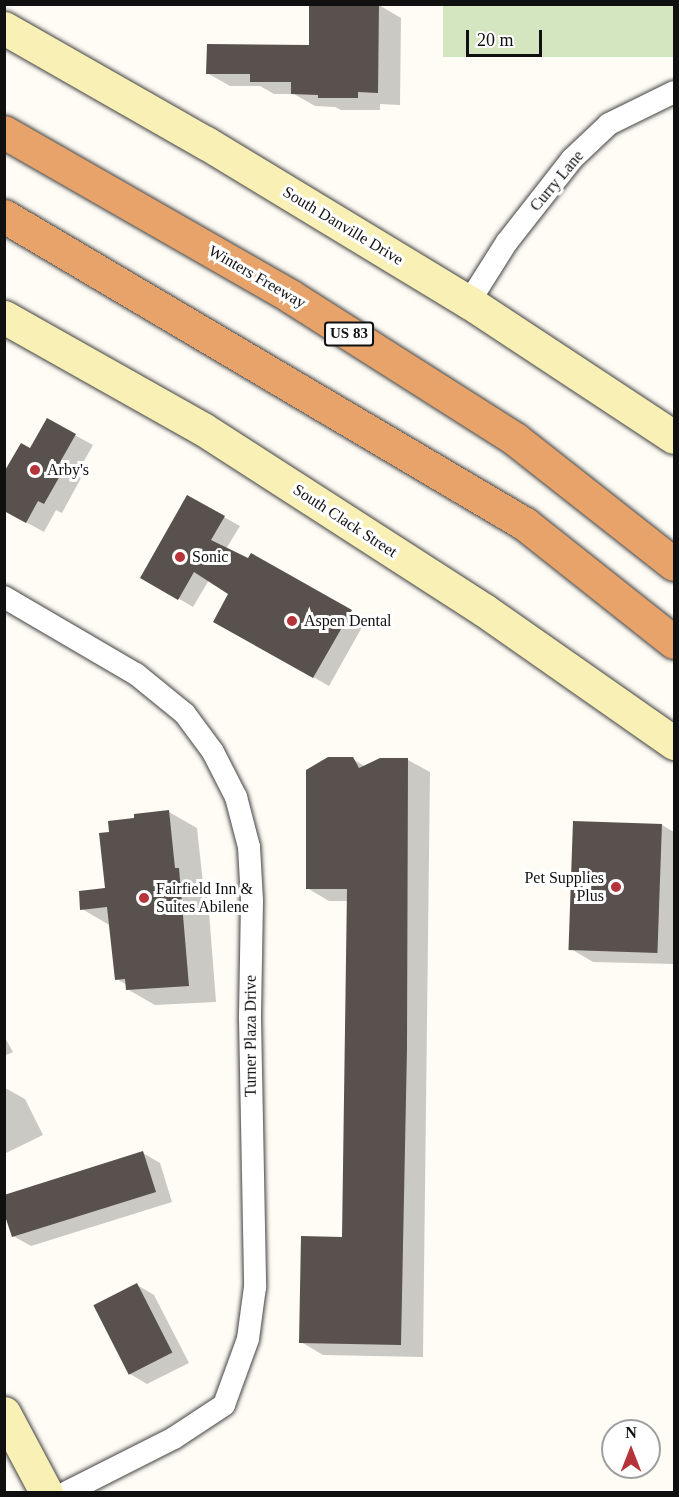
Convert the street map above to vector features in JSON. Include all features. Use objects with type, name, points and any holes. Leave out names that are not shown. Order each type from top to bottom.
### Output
[{"type":"highway","name":"Winters Freeway","points":[[4,132],[290,296],[515,439],[675,564]]},
{"type":"highway","points":[[4,216],[525,524],[675,642]]},
{"type":"main road","name":"South Danville Drive","points":[[4,28],[216,149],[469,302],[675,437]]},
{"type":"main road","name":"South Clack Street","points":[[4,317],[212,436],[484,610],[675,743]]},
{"type":"main road","points":[[4,1413],[46,1492]]},
{"type":"street","name":"Curry Lane","points":[[469,302],[507,242],[572,159],[609,124],[675,92]]},
{"type":"street","name":"Turner Plaza Drive","points":[[4,597],[136,674],[186,714],[213,752],[236,797],[249,847],[252,901],[250,1018],[255,1287],[248,1340],[224,1405],[174,1438],[67,1492]]},
{"type":"green space","points":[[443,5],[674,5],[674,57],[443,57]]},
{"type":"building","points":[[309,4],[379,4],[378,93],[358,92],[358,98],[318,98],[318,95],[291,94],[291,82],[250,82],[250,74],[206,74],[207,44],[309,45]]},
{"type":"building","name":"Arby's","points":[[47,418],[76,434],[59,464],[65,467],[44,504],[38,501],[26,523],[4,511],[4,472],[21,443],[30,448]]},
{"type":"building","points":[[187,495],[225,516],[211,540],[248,558],[251,553],[352,610],[313,678],[213,622],[228,594],[194,572],[178,600],[140,578]]},
{"type":"building","points":[[328,757],[353,757],[359,768],[380,758],[408,758],[407,1048],[401,1345],[299,1343],[301,1236],[342,1237],[347,889],[306,889],[306,770]]},
{"type":"building","name":"Fairfield Inn & Suites Abilene","points":[[169,810],[175,868],[179,868],[189,986],[126,990],[125,979],[115,980],[107,907],[80,910],[79,891],[105,888],[99,833],[109,832],[108,821],[134,818],[134,814]]},
{"type":"building","name":"Pet Supplies Plus","points":[[573,821],[662,824],[657,953],[568,950]]},
{"type":"building","points":[[143,1151],[156,1192],[12,1237],[4,1213],[4,1195]]},
{"type":"building","points":[[137,1283],[172,1352],[129,1375],[93,1305]]},
{"type":"place","name":"Arby's","points":[[35,470]]},
{"type":"place","name":"Sonic","points":[[180,557]]},
{"type":"place","name":"Aspen Dental","points":[[292,621]]},
{"type":"place","name":"Pet Supplies Plus","points":[[616,887]]},
{"type":"place","name":"Fairfield Inn & Suites Abilene","points":[[144,898]]}]
